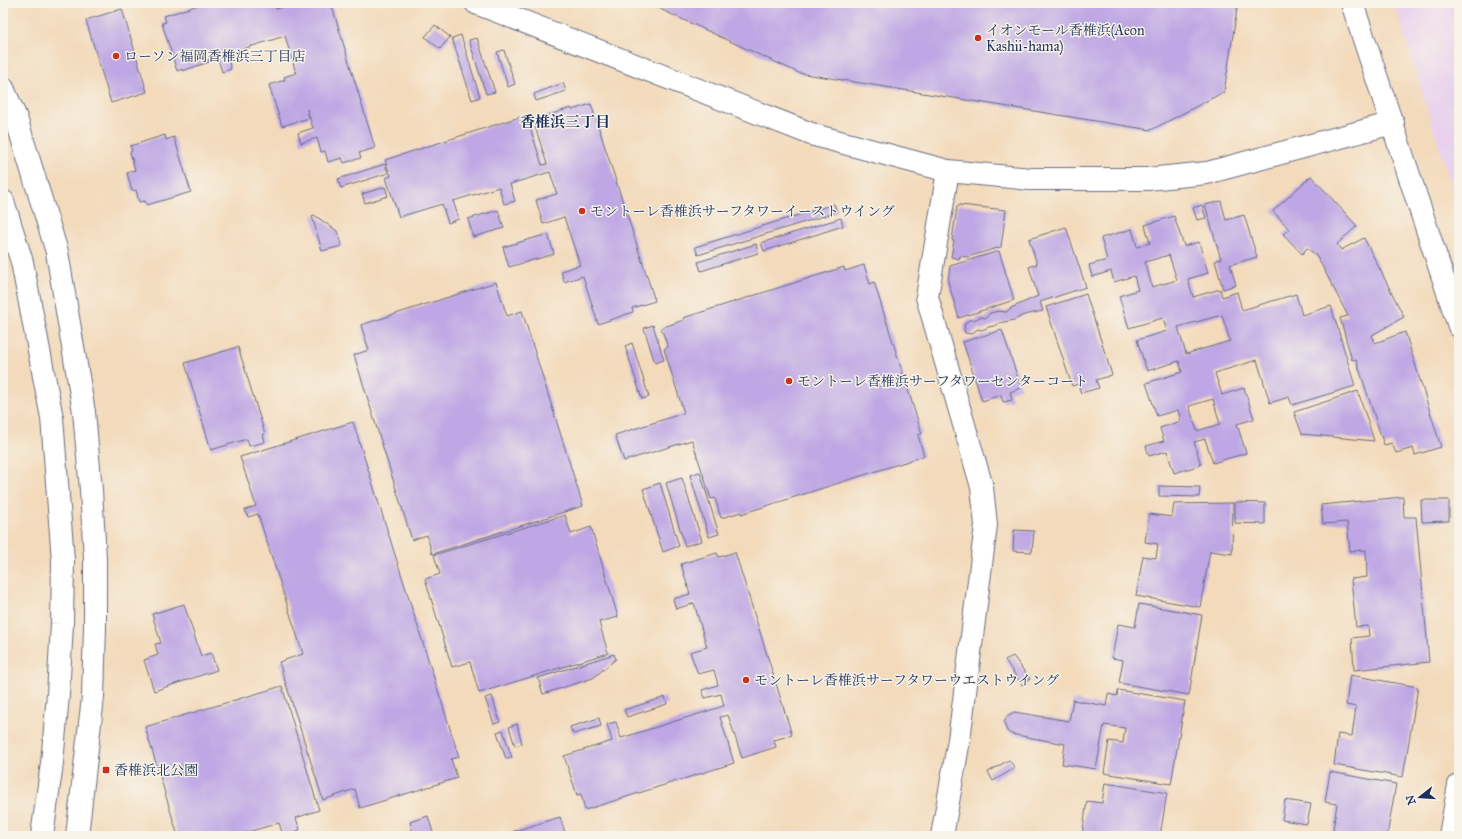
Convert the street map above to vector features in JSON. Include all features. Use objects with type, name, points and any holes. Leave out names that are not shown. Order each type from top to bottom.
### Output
[{"type":"street","points":[[476,3],[814,135],[948,171],[1030,179],[1148,179],[1207,173],[1393,123]]},
{"type":"street","points":[[1352,3],[1457,314]]},
{"type":"street","points":[[3,88],[16,118],[58,252],[84,412],[92,490],[95,559],[93,697],[77,836]]},
{"type":"street","points":[[942,836],[959,740],[986,525],[982,487],[927,297],[948,171]]},
{"type":"street","points":[[3,201],[22,262],[52,418],[62,560],[62,624],[58,695],[52,763],[42,836]]},
{"type":"street","points":[[1450,836],[1459,785]]},
{"type":"shaded area","points":[[1394,3],[1459,3],[1459,209]]},
{"type":"building","points":[[205,3],[274,3],[276,9],[283,7],[281,3],[331,3],[375,148],[359,153],[361,158],[344,163],[342,158],[328,162],[325,151],[321,152],[317,138],[301,143],[298,133],[313,128],[307,109],[309,118],[282,126],[269,85],[285,80],[284,77],[296,73],[285,36],[226,54],[231,69],[222,72],[217,56],[208,59],[209,62],[182,71],[182,69],[177,71],[162,23],[166,22],[164,16]]},
{"type":"building","name":"イオンモール香椎浜(Aeon Kashii-hama)","points":[[647,3],[1238,3],[1224,92],[1151,130],[799,73]]},
{"type":"building","name":"ローソン福岡香椎浜三丁目店","points":[[122,9],[147,92],[111,103],[86,20]]},
{"type":"building","points":[[435,25],[450,37],[440,49],[425,37]]},
{"type":"building","points":[[461,35],[480,97],[472,100],[452,38]]},
{"type":"building","points":[[477,38],[495,92],[486,94],[469,40]]},
{"type":"building","points":[[504,50],[515,84],[508,87],[497,52]]},
{"type":"building","points":[[563,83],[566,91],[536,101],[534,94]]},
{"type":"building","name":"モントーレ香椎浜サーフタワーイーストウイング","points":[[591,104],[655,301],[632,308],[633,312],[598,324],[583,276],[564,282],[561,271],[580,265],[564,217],[543,224],[536,200],[557,194],[550,172],[510,184],[515,201],[504,204],[499,187],[453,201],[459,219],[448,223],[442,204],[399,217],[386,178],[391,176],[385,160],[526,115],[542,165],[547,164],[533,120],[571,108],[572,110]]},
{"type":"building","points":[[165,135],[166,140],[174,137],[191,192],[147,205],[145,201],[139,202],[136,190],[132,191],[127,173],[135,170],[130,152],[132,151],[130,146]]},
{"type":"building","points":[[385,164],[388,173],[341,188],[338,179]]},
{"type":"building","points":[[1311,176],[1357,226],[1337,244],[1341,250],[1364,238],[1404,317],[1372,335],[1375,343],[1405,332],[1441,447],[1415,455],[1413,448],[1396,453],[1392,443],[1384,445],[1356,359],[1352,360],[1340,318],[1348,316],[1317,256],[1307,248],[1302,254],[1283,234],[1289,229],[1273,211]]},
{"type":"building","points":[[385,187],[388,196],[365,203],[362,194]]},
{"type":"building","points":[[1221,201],[1226,220],[1244,215],[1257,257],[1230,265],[1236,285],[1223,289],[1215,261],[1221,259],[1205,205]]},
{"type":"building","points":[[834,204],[837,212],[698,255],[695,247]]},
{"type":"building","points":[[960,205],[1006,210],[1001,247],[967,257],[960,256],[959,259],[951,257],[957,207]]},
{"type":"building","points":[[1202,205],[1206,218],[1197,220],[1193,208]]},
{"type":"building","points":[[498,210],[504,228],[473,237],[468,219]]},
{"type":"building","points":[[314,215],[337,231],[342,246],[322,251],[312,216]]},
{"type":"building","points":[[1174,216],[1184,246],[1199,242],[1208,273],[1188,279],[1193,297],[1220,289],[1222,297],[1237,292],[1242,310],[1296,294],[1302,315],[1331,306],[1355,386],[1292,405],[1289,397],[1270,403],[1257,360],[1215,373],[1222,395],[1244,388],[1254,419],[1237,424],[1246,453],[1213,463],[1205,439],[1194,442],[1201,465],[1174,473],[1167,451],[1149,456],[1146,446],[1164,441],[1160,428],[1181,421],[1178,410],[1157,416],[1146,383],[1182,372],[1179,361],[1147,371],[1137,340],[1167,331],[1163,318],[1129,328],[1119,296],[1138,290],[1134,276],[1114,282],[1111,271],[1092,277],[1089,265],[1107,260],[1101,238],[1132,229],[1137,247],[1150,243],[1145,225]],"holes":[[[1169,255],[1177,280],[1152,287],[1145,262]],[[1222,315],[1230,341],[1186,354],[1178,327]],[[1213,399],[1220,424],[1197,431],[1189,406]]]},
{"type":"building","points":[[841,218],[843,226],[764,251],[761,243]]},
{"type":"building","points":[[1066,227],[1086,287],[1040,302],[1043,311],[1024,315],[1014,320],[999,323],[982,330],[978,329],[971,334],[965,333],[965,323],[969,320],[974,320],[980,317],[986,318],[990,313],[999,311],[1006,312],[1011,308],[1038,296],[1029,267],[1037,264],[1029,239]]},
{"type":"building","points":[[548,234],[554,254],[509,267],[503,247]]},
{"type":"building","points":[[756,244],[758,253],[701,271],[698,262]]},
{"type":"building","points":[[999,251],[1014,300],[959,318],[948,282],[950,266]]},
{"type":"building","name":"モントーレ香椎浜サーフタワーセンターコート","points":[[864,265],[870,284],[874,282],[922,434],[918,435],[924,456],[741,514],[741,512],[721,518],[715,498],[711,499],[692,440],[624,461],[615,435],[684,413],[664,349],[668,347],[661,328],[684,320],[683,318],[844,267],[845,271]]},
{"type":"building","points":[[496,282],[507,316],[522,311],[583,506],[432,554],[427,535],[412,540],[354,355],[369,350],[361,325]]},
{"type":"building","points":[[1086,294],[1112,375],[1096,380],[1099,388],[1081,393],[1078,384],[1072,386],[1046,307]]},
{"type":"building","points":[[653,325],[664,360],[655,363],[644,328]]},
{"type":"building","points":[[1002,330],[1021,388],[1010,392],[1012,400],[1003,402],[1001,395],[982,401],[963,342]]},
{"type":"building","points":[[632,343],[649,397],[642,399],[625,346]]},
{"type":"building","points":[[238,347],[265,434],[263,434],[265,442],[249,446],[247,439],[211,450],[185,363]]},
{"type":"building","points":[[1358,391],[1374,441],[1302,434],[1294,412]]},
{"type":"building","points":[[353,422],[459,757],[451,759],[457,778],[360,808],[355,789],[323,800],[279,662],[303,654],[258,514],[248,517],[245,510],[256,506],[240,457]]},
{"type":"building","points":[[700,472],[719,534],[709,537],[690,475]]},
{"type":"building","points":[[682,478],[702,541],[685,546],[666,483]]},
{"type":"building","points":[[660,483],[679,546],[663,552],[643,489]]},
{"type":"building","points":[[1159,486],[1200,487],[1199,497],[1159,496]]},
{"type":"building","points":[[1403,497],[1404,517],[1416,517],[1429,662],[1354,670],[1352,638],[1369,636],[1368,626],[1356,627],[1351,579],[1367,577],[1366,550],[1350,551],[1347,522],[1323,524],[1321,505]]},
{"type":"building","points":[[1421,500],[1449,500],[1449,521],[1422,522]]},
{"type":"building","points":[[1235,502],[1265,503],[1265,524],[1235,523]]},
{"type":"building","points":[[1233,503],[1232,554],[1210,551],[1200,607],[1136,596],[1143,556],[1156,558],[1158,544],[1145,542],[1149,514],[1172,517],[1174,504]]},
{"type":"building","points":[[565,515],[571,534],[591,527],[618,617],[599,622],[608,653],[479,693],[470,662],[452,667],[425,579],[440,574],[434,555]]},
{"type":"building","points":[[1014,530],[1034,531],[1032,552],[1013,551]]},
{"type":"building","name":"モントーレ香椎浜サーフタワーウエストウイング","points":[[735,552],[792,735],[774,740],[776,747],[742,758],[728,715],[720,717],[734,763],[585,810],[581,794],[577,795],[564,756],[612,741],[607,724],[616,722],[621,738],[724,706],[721,694],[705,698],[702,690],[718,685],[714,670],[698,674],[690,652],[707,647],[694,603],[676,609],[673,599],[690,594],[681,564],[717,553],[719,557]]},
{"type":"building","points":[[184,604],[201,656],[211,653],[217,670],[154,691],[144,660],[158,655],[155,644],[161,643],[152,614]]},
{"type":"building","points":[[1139,604],[1202,615],[1189,695],[1119,683],[1123,660],[1112,658],[1118,624],[1135,627]]},
{"type":"building","points":[[614,654],[616,659],[593,678],[543,694],[538,678]]},
{"type":"building","points":[[1013,656],[1030,679],[1022,685],[1005,660]]},
{"type":"building","points":[[1350,675],[1418,687],[1403,777],[1334,765],[1338,734],[1352,736],[1356,707],[1346,705]]},
{"type":"building","points":[[282,686],[319,810],[296,818],[300,830],[283,835],[279,823],[234,836],[178,836],[145,727]]},
{"type":"building","points":[[1118,690],[1185,701],[1171,784],[1104,773],[1109,741],[1123,743],[1125,728],[1104,725],[1096,769],[1062,764],[1065,744],[1011,734],[1007,731],[1004,723],[1007,716],[1014,712],[1069,721],[1073,700],[1106,706],[1108,694],[1117,696]]},
{"type":"building","points":[[492,696],[500,722],[494,724],[485,698]]},
{"type":"building","points":[[665,697],[667,704],[627,717],[624,710]]},
{"type":"building","points":[[599,718],[601,726],[573,734],[570,727]]},
{"type":"building","points":[[517,724],[522,744],[515,746],[509,727]]},
{"type":"building","points":[[503,730],[512,758],[506,759],[497,732]]},
{"type":"building","points":[[1009,760],[1015,768],[993,781],[988,772]]},
{"type":"building","points":[[1330,772],[1396,784],[1387,836],[1332,836],[1337,804],[1325,802]]},
{"type":"building","points":[[1105,783],[1167,793],[1160,836],[1082,836],[1087,801],[1102,803]]},
{"type":"building","points":[[1285,800],[1311,804],[1307,824],[1282,820]]},
{"type":"building","points":[[428,816],[434,836],[414,836],[410,822]]},
{"type":"building","points":[[560,817],[566,836],[499,836]]},
{"type":"place","name":"イオンモール香椎浜(Aeon Kashii-hama)","points":[[978,38]]},
{"type":"place","name":"ローソン福岡香椎浜三丁目店","points":[[116,56]]},
{"type":"place","name":"モントーレ香椎浜サーフタワーイーストウイング","points":[[582,211]]},
{"type":"place","name":"モントーレ香椎浜サーフタワーセンターコート","points":[[789,381]]},
{"type":"place","name":"モントーレ香椎浜サーフタワーウエストウイング","points":[[746,680]]},
{"type":"place","name":"香椎浜北公園","points":[[106,770]]},
{"type":"district","name":"香椎浜三丁目","points":[[565,122]]}]
